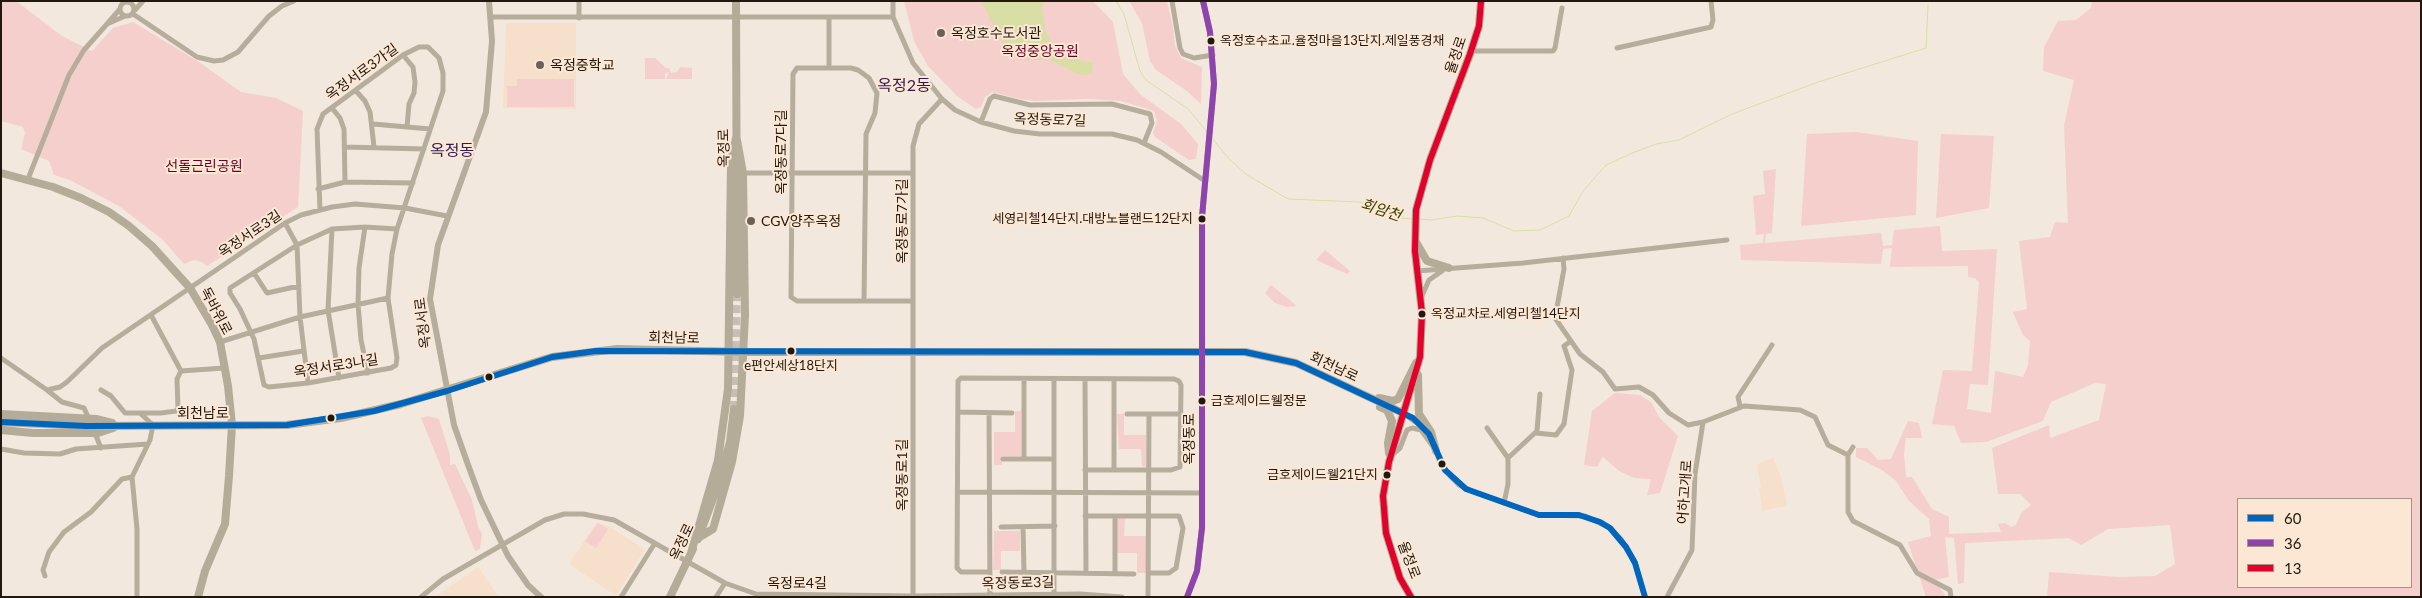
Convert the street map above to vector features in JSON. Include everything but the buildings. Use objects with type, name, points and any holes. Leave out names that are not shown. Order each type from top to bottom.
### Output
[{"type":"main road","name":"옥정로","points":[[736,1],[737,294]]},
{"type":"main road","name":"율정로","points":[[1420,357],[1422,324],[1414,230],[1416,210],[1430,160],[1479,26],[1481,1]]},
{"type":"main road","points":[[698,538],[713,529],[732,462],[742,399],[744,352],[743,172],[736,138]]},
{"type":"main road","points":[[691,553],[718,460],[727,398],[731,162],[736,138]]},
{"type":"main road","name":"독바위로","points":[[1,173],[28,179],[81,198],[109,212],[152,246],[190,288],[220,342],[232,425],[225,524],[205,571],[198,597]]},
{"type":"main road","points":[[1415,240],[1427,261],[1449,268]]},
{"type":"main road","points":[[730,304],[737,309],[742,307],[744,300]]},
{"type":"main road","name":"회천남로","points":[[1,422],[86,426],[287,425],[341,418],[447,391],[544,360],[576,353],[617,350],[729,352],[830,350],[913,352],[1245,352],[1296,362],[1403,413]]},
{"type":"main road","points":[[1420,357],[1417,370],[1419,414],[1431,432],[1436,451]]},
{"type":"main road","points":[[1367,395],[1393,401],[1398,399],[1420,357]]},
{"type":"main road","name":"율정로","points":[[1411,597],[1400,578],[1386,533],[1382,496],[1390,457],[1417,370]]},
{"type":"main road","points":[[727,398],[737,392],[742,399]]},
{"type":"main road","points":[[1367,395],[1391,415],[1392,421],[1388,443],[1390,457]]},
{"type":"main road","name":"옥정로","points":[[670,597],[698,538],[717,488],[730,442],[734,409]]},
{"type":"main road","points":[[1,414],[96,419],[123,425]]},
{"type":"main road","points":[[1,430],[33,433],[98,433],[123,425]]},
{"type":"street","points":[[28,179],[69,75],[84,50],[121,5],[137,1]]},
{"type":"street","points":[[107,24],[134,12],[143,1]]},
{"type":"street","points":[[130,2],[134,12],[197,57],[214,61],[224,60],[238,52],[269,16],[282,6],[294,1]]},
{"type":"street","name":"옥정서로","points":[[489,1],[492,42],[486,112],[438,245],[430,299],[454,425],[467,462],[502,544],[521,576],[541,597]]},
{"type":"street","points":[[579,1],[579,18]]},
{"type":"street","name":"옥정동로7길","points":[[893,1],[893,17],[913,64],[942,99],[955,110],[980,122],[1027,133],[1112,134],[1144,143],[1205,181]]},
{"type":"street","points":[[1172,1],[1183,54],[1194,58],[1213,55],[1203,1]]},
{"type":"street","points":[[1617,48],[1711,26],[1713,20],[1711,1]]},
{"type":"street","points":[[121,5],[125,16]]},
{"type":"street","points":[[1471,51],[1553,51],[1562,8]]},
{"type":"street","points":[[491,18],[893,17]]},
{"type":"street","points":[[829,18],[829,68],[858,70],[869,78],[876,93],[875,113],[866,131],[864,301]]},
{"type":"street","name":"옥정서로3가길","points":[[320,210],[317,130],[323,114],[403,54],[424,46],[431,49],[439,58],[443,73],[443,91],[404,208]]},
{"type":"street","points":[[403,54],[413,67],[415,82],[414,93],[409,104],[408,127]]},
{"type":"street","name":"옥정동로","points":[[1187,597],[1197,570],[1202,528],[1202,217],[1213,102],[1213,55]]},
{"type":"street","name":"옥정동로7다길","points":[[829,68],[800,68],[794,72],[791,297],[798,301],[913,300]]},
{"type":"street","points":[[356,91],[365,101],[373,124],[374,147]]},
{"type":"street","points":[[980,122],[990,99],[994,96],[1027,105],[1112,104],[1150,114],[1152,123],[1144,143]]},
{"type":"street","name":"옥정동로7가길","points":[[913,352],[913,173],[915,134],[924,117],[942,99]]},
{"type":"street","points":[[332,108],[340,118],[344,129],[345,182]]},
{"type":"street","points":[[373,124],[430,128]]},
{"type":"street","points":[[345,147],[424,149]]},
{"type":"street","points":[[743,172],[913,173]]},
{"type":"street","points":[[318,189],[345,182],[413,183]]},
{"type":"street","name":"옥정서로3길","points":[[47,390],[64,385],[102,348],[285,223],[301,215],[355,204],[404,208],[447,216]]},
{"type":"street","name":"옥정서로3나길","points":[[259,358],[263,383],[269,387],[308,383],[368,373],[391,368],[397,362],[388,298],[397,229],[404,208]]},
{"type":"street","points":[[285,223],[297,245],[300,317],[308,383]]},
{"type":"street","points":[[303,351],[259,358],[251,330],[230,294],[232,287],[297,245],[332,230],[365,227],[397,229]]},
{"type":"street","points":[[365,227],[359,268],[358,304],[361,340],[368,373]]},
{"type":"street","points":[[332,230],[328,310],[339,378]]},
{"type":"street","points":[[1417,271],[1564,258],[1727,240]]},
{"type":"street","points":[[1564,258],[1555,318],[1582,356],[1603,372],[1615,389],[1639,388],[1653,395],[1669,413],[1688,425],[1702,422],[1740,406],[1800,410],[1815,418],[1825,442],[1848,455]]},
{"type":"street","points":[[1420,301],[1432,276],[1449,268]]},
{"type":"street","points":[[254,273],[267,294],[299,286]]},
{"type":"street","points":[[220,342],[251,330],[300,317],[388,298]]},
{"type":"street","points":[[151,315],[181,371]]},
{"type":"street","points":[[1536,433],[1556,434],[1564,424],[1572,370],[1564,345],[1571,340]]},
{"type":"street","points":[[1740,406],[1738,397],[1772,345]]},
{"type":"street","name":"옥정동로1길","points":[[913,352],[913,596]]},
{"type":"street","points":[[1,358],[62,402],[78,405],[86,411],[101,448]]},
{"type":"street","points":[[181,371],[224,368]]},
{"type":"street","points":[[101,390],[111,396],[124,412],[142,414],[178,410],[177,379],[181,371]]},
{"type":"street","points":[[989,572],[966,573],[959,571],[957,568],[958,381],[961,378],[1174,378],[1179,381],[1181,385],[1180,467],[1171,470],[1085,470]]},
{"type":"street","points":[[1024,379],[1024,459]]},
{"type":"street","points":[[1054,379],[1056,572],[1054,594]]},
{"type":"street","points":[[1085,379],[1086,572]]},
{"type":"street","points":[[1114,379],[1114,470]]},
{"type":"street","points":[[1508,458],[1536,433],[1540,394]]},
{"type":"street","points":[[958,412],[1012,412]]},
{"type":"street","points":[[989,413],[990,595]]},
{"type":"street","points":[[1403,413],[1422,426],[1429,434],[1445,470],[1459,485],[1539,515],[1585,516],[1610,528],[1621,539],[1634,560],[1645,597]]},
{"type":"street","points":[[137,597],[137,529],[132,477],[148,444],[153,425],[142,414]]},
{"type":"street","points":[[1127,414],[1181,414]]},
{"type":"street","points":[[1148,597],[1149,414]]},
{"type":"street","name":"어하고개로","points":[[1667,597],[1692,550],[1695,474],[1702,422]]},
{"type":"street","points":[[1390,457],[1400,448],[1407,430],[1412,428],[1420,430],[1436,451]]},
{"type":"street","points":[[1487,428],[1508,458],[1508,484],[1504,503]]},
{"type":"street","points":[[1,449],[24,453],[60,454],[72,450],[148,444]]},
{"type":"street","points":[[1852,447],[1848,455],[1848,512],[1853,521],[1900,545],[1917,573],[1950,590],[1950,597]]},
{"type":"street","points":[[1004,459],[1054,459]]},
{"type":"street","points":[[45,576],[43,570],[47,556],[64,532],[91,512],[122,479],[132,477]]},
{"type":"street","points":[[958,492],[1201,493]]},
{"type":"street","name":"옥정로4길","points":[[421,597],[443,579],[502,544],[545,520],[564,514],[602,516],[614,520],[725,583],[756,594],[913,596]]},
{"type":"street","points":[[1085,516],[1179,516],[1183,528],[1176,568],[1169,573],[1149,573]]},
{"type":"street","points":[[1115,516],[1115,573]]},
{"type":"street","points":[[1001,527],[1055,526]]},
{"type":"street","points":[[1023,527],[1024,572]]},
{"type":"street","points":[[621,597],[655,543]]},
{"type":"street","points":[[1002,572],[1134,574]]},
{"type":"street","points":[[716,597],[725,583]]},
{"type":"street","name":"옥정동로3길","points":[[913,596],[1054,594],[1122,597]]},
{"type":"shaded area","points":[[982,1],[1044,1],[1042,8],[1046,32],[1052,43],[1079,60],[1093,63],[1092,72],[1086,75],[1077,74],[1050,60],[1020,60],[1017,56],[1018,50],[1013,48],[1008,51],[1003,47],[1000,28],[989,20],[990,18]]},
{"type":"shaded area","name":"옥정중학교","points":[[506,23],[576,23],[576,109],[503,108]]},
{"type":"shaded area","points":[[1773,458],[1781,476],[1787,506],[1762,511],[1759,488],[1761,487],[1757,466]]},
{"type":"shaded area","points":[[597,522],[610,527],[645,549],[616,596],[569,564]]},
{"type":"shaded area","points":[[478,567],[499,597],[435,597]]},
{"type":"green space","name":"선돌근린공원","points":[[1,1],[16,1],[62,36],[92,51],[113,28],[133,22],[199,62],[241,92],[276,98],[303,111],[298,207],[207,266],[202,262],[194,260],[184,264],[162,239],[119,206],[70,180],[54,175],[49,161],[21,149],[25,133],[23,127],[1,121]]},
{"type":"green space","name":"옥정중앙공원","points":[[904,1],[1093,1],[1113,22],[1123,74],[1141,95],[1181,124],[1198,144],[1196,159],[1189,160],[1155,137],[1153,133],[1157,121],[1154,111],[1121,101],[1086,99],[1036,101],[992,92],[985,97],[981,107],[976,109],[957,96],[928,66],[914,41]]},
{"type":"green space","points":[[1129,1],[1167,1],[1175,46],[1181,58],[1202,67],[1201,104],[1187,91],[1156,70],[1150,61],[1142,23]]},
{"type":"green space","points":[[2092,1],[2421,1],[2421,597],[2047,597],[2049,572],[2119,577],[2155,576],[2175,564],[2170,525],[2108,529],[2081,545],[2069,538],[1965,543],[1964,583],[1958,584],[1954,538],[1945,537],[1949,577],[1935,580],[1946,597],[1926,597],[1908,542],[1931,536],[1929,519],[1909,501],[1896,481],[1882,470],[1856,457],[1856,448],[1867,448],[1878,460],[1891,459],[1908,421],[1919,423],[1922,438],[1906,438],[1904,454],[1906,477],[1912,477],[1932,509],[1949,517],[1949,534],[2001,532],[1998,524],[2005,523],[2011,527],[2016,525],[2021,513],[2031,505],[2020,494],[1998,494],[1992,448],[2049,425],[2050,438],[2099,420],[2106,384],[2095,383],[2051,402],[2043,421],[1986,442],[1961,443],[1954,426],[1932,424],[1943,370],[1972,371],[1979,282],[1975,278],[1968,277],[1968,266],[1890,267],[1892,248],[1883,249],[1881,264],[1741,260],[1740,245],[1763,243],[1764,234],[1756,235],[1753,196],[1765,194],[1763,171],[1776,169],[1772,233],[1766,234],[1765,243],[1881,233],[1883,246],[1892,245],[1894,230],[1940,226],[1942,251],[1997,249],[1988,385],[1970,384],[1967,409],[1991,413],[1995,371],[2023,377],[2028,365],[2030,341],[2023,335],[2013,312],[2027,309],[2019,241],[2050,237],[2055,222],[2068,223],[2064,125],[2074,80],[2043,71],[2044,47],[2058,21],[2076,20],[2091,8]]},
{"type":"green space","points":[[645,58],[655,58],[666,68],[669,68],[671,73],[677,72],[680,67],[692,68],[692,79],[666,79],[669,72],[665,74],[665,79],[645,79]]},
{"type":"green space","points":[[517,79],[574,79],[574,107],[507,107],[507,86],[517,86]]},
{"type":"green space","points":[[1856,132],[1918,141],[1916,215],[1801,226],[1807,134]]},
{"type":"green space","points":[[1941,134],[1994,136],[1989,208],[1936,218]]},
{"type":"green space","points":[[1325,250],[1350,271],[1347,274],[1316,260]]},
{"type":"green space","points":[[1271,285],[1297,306],[1287,307],[1275,303],[1265,293]]},
{"type":"green space","points":[[1615,393],[1640,395],[1651,402],[1659,417],[1678,436],[1660,493],[1647,495],[1651,479],[1634,478],[1619,471],[1603,457],[1597,467],[1584,465],[1592,411]]},
{"type":"green space","points":[[1015,411],[1021,411],[1021,456],[1002,456],[1002,465],[994,465],[994,432],[1015,432]]},
{"type":"green space","points":[[1117,414],[1124,414],[1124,435],[1146,435],[1146,467],[1142,466],[1141,449],[1119,449]]},
{"type":"green space","points":[[428,416],[439,419],[450,455],[450,465],[455,464],[472,500],[478,526],[482,534],[480,549],[475,551],[421,418]]},
{"type":"green space","points":[[1117,518],[1125,518],[1124,536],[1147,536],[1146,573],[1137,573],[1137,553],[1117,553]]},
{"type":"green space","points":[[598,523],[608,529],[596,548],[585,541]]},
{"type":"green space","points":[[994,531],[1020,531],[1020,551],[1001,551],[1001,570],[993,570]]},
{"type":"waterway","name":"회암천","points":[[1116,1],[1124,14],[1140,71],[1146,80],[1188,109],[1208,133]]},
{"type":"waterway","name":"회암천","points":[[1418,219],[1431,220],[1457,216],[1483,218],[1514,231],[1540,230],[1569,216],[1583,191],[1606,165],[1656,144],[1679,140],[1732,114],[1818,82],[1926,48],[1928,5]]},
{"type":"waterway","name":"회암천","points":[[1212,138],[1229,159],[1247,175],[1288,199],[1359,202],[1385,209],[1401,218],[1412,219]]},
{"type":"tunnel","points":[[734,409],[737,294]]},
{"type":"transit line","name":"36","points":[[1187,597],[1197,571],[1202,528],[1202,217],[1214,84],[1210,32],[1203,1]]},
{"type":"transit line","name":"13","points":[[1411,597],[1400,578],[1386,533],[1383,496],[1389,462],[1420,357],[1422,313],[1415,251],[1416,210],[1430,160],[1479,26],[1481,1]]},
{"type":"transit line","name":"60","points":[[1,422],[86,426],[287,425],[374,411],[447,391],[552,357],[596,351],[1245,352],[1296,363],[1413,418],[1429,434],[1445,470],[1466,489],[1539,515],[1579,515],[1600,522],[1610,528],[1626,547],[1635,563],[1645,597]]},
{"type":"place","name":"옥정호수도서관","points":[[941,33]]},
{"type":"place","name":"옥정호수초교.율정마을13단지.제일풍경채","points":[[1211,41]]},
{"type":"place","name":"옥정중학교","points":[[540,65]]},
{"type":"place","name":"세영리첼14단지.대방노블랜드12단지","points":[[1202,219]]},
{"type":"place","name":"CGV양주옥정","points":[[751,221]]},
{"type":"place","name":"옥정교차로.세영리첼14단지","points":[[1422,314]]},
{"type":"place","name":"e편안세상18단지","points":[[791,351]]},
{"type":"place","name":"금호제이드웰정문","points":[[1202,401]]},
{"type":"place","name":"금호제이드웰21단지","points":[[1387,475]]},
{"type":"district","name":"옥정2동","points":[[904,86]]},
{"type":"district","name":"옥정동","points":[[452,151]]}]
